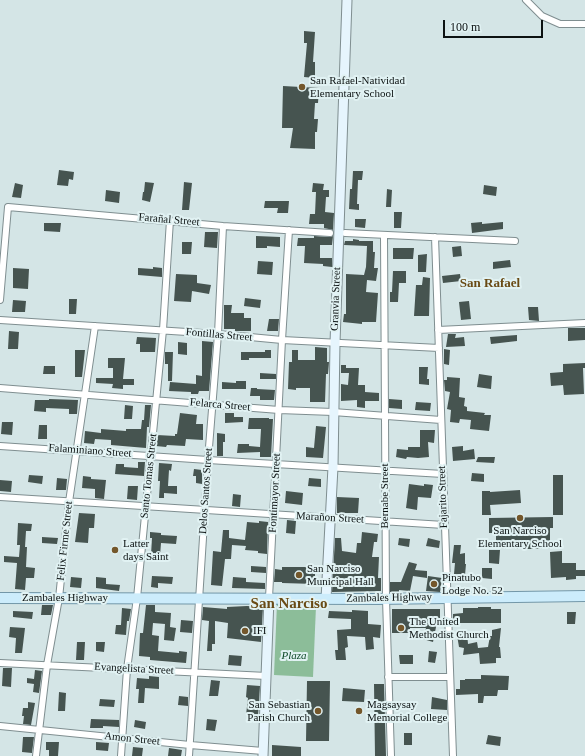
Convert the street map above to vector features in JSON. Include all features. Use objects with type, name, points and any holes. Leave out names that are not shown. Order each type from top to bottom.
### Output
[{"type":"main road","name":"Zambales Highway","points":[[0,598],[386,599],[585,596]]},
{"type":"street","name":"Granvia Street","points":[[326,599],[333,467],[335,343],[347,0]]},
{"type":"street","points":[[526,0],[542,16],[560,24],[585,24]]},
{"type":"street","name":"Farañal Street","points":[[0,300],[8,207],[170,220],[223,226],[330,233]]},
{"type":"street","name":"Santo Tomas Street","points":[[121,756],[128,669],[137,598],[163,330],[170,220]]},
{"type":"street","name":"Delos Santos Street","points":[[189,756],[208,460],[218,334],[223,226]]},
{"type":"street","name":"Fontimayor Street","points":[[263,754],[273,515],[289,230]]},
{"type":"street","points":[[345,233],[515,241]]},
{"type":"street","name":"Bernabe Street","points":[[384,236],[386,599],[391,756]]},
{"type":"street","name":"Fajarito Street","points":[[435,237],[453,756]]},
{"type":"street","name":"Fontillas Street","points":[[0,320],[163,330],[282,340],[439,348]]},
{"type":"street","points":[[438,330],[585,323]]},
{"type":"street","name":"Felix Firme Street","points":[[36,756],[46,665],[59,598],[69,502],[95,326]]},
{"type":"street","name":"Felarca Street","points":[[0,388],[156,399],[279,410],[333,412],[441,420]]},
{"type":"street","name":"Falaminiano Street","points":[[0,446],[443,474]]},
{"type":"street","name":"Marañon Street","points":[[0,498],[444,525]]},
{"type":"street","name":"Evangelista Street","points":[[0,663],[267,676]]},
{"type":"street","points":[[388,677],[450,677]]},
{"type":"street","name":"Amon Street","points":[[0,726],[190,745],[263,754]]},
{"type":"green space","name":"Plaza","points":[[277,603],[316,606],[313,677],[274,675]]},
{"type":"building","points":[[304,31],[315,32],[313,62],[315,62],[315,78],[304,77],[307,43],[304,43]]},
{"type":"building","points":[[283,86],[319,88],[318,103],[315,103],[314,119],[318,119],[317,132],[315,132],[315,149],[290,148],[293,128],[282,128]]},
{"type":"building","points":[[59,170],[74,172],[73,180],[69,179],[68,186],[57,185]]},
{"type":"building","points":[[353,171],[363,171],[362,180],[358,180],[357,204],[359,204],[359,210],[349,209]]},
{"type":"building","points":[[145,182],[154,183],[150,202],[142,200]]},
{"type":"building","points":[[184,182],[192,183],[189,210],[182,210]]},
{"type":"building","points":[[15,183],[23,185],[21,198],[12,197]]},
{"type":"building","points":[[313,183],[324,184],[323,190],[329,190],[329,197],[326,197],[325,212],[334,213],[333,230],[324,228],[324,224],[309,224],[310,214],[315,214],[316,192],[312,192]]},
{"type":"building","points":[[484,185],[497,187],[496,196],[483,194]]},
{"type":"building","points":[[387,189],[392,190],[391,207],[386,207]]},
{"type":"building","points":[[106,190],[120,192],[119,203],[105,201]]},
{"type":"building","points":[[265,201],[289,201],[288,213],[277,213],[278,208],[264,208]]},
{"type":"building","points":[[394,212],[402,212],[401,228],[394,228]]},
{"type":"building","points":[[355,219],[366,219],[365,228],[355,227]]},
{"type":"building","points":[[482,222],[482,224],[503,222],[503,229],[472,233],[471,223]]},
{"type":"building","points":[[44,223],[61,223],[60,232],[44,231]]},
{"type":"building","points":[[205,232],[218,232],[217,248],[204,247]]},
{"type":"building","points":[[256,236],[280,237],[280,247],[267,246],[267,248],[256,248]]},
{"type":"building","points":[[314,236],[333,236],[332,245],[320,245],[320,258],[332,258],[332,267],[323,266],[323,264],[304,263],[305,246],[297,246],[298,238],[314,238]]},
{"type":"building","points":[[353,239],[359,241],[373,241],[373,252],[375,252],[374,268],[378,268],[376,281],[367,280],[366,292],[378,293],[376,322],[362,322],[362,324],[343,322],[344,314],[346,314],[346,274],[364,275],[366,267],[367,246],[344,245],[345,241],[353,241]]},
{"type":"building","points":[[182,242],[192,242],[191,254],[182,254]]},
{"type":"building","points":[[461,246],[462,256],[453,257],[452,247]]},
{"type":"building","points":[[393,248],[414,248],[413,259],[393,259]]},
{"type":"building","points":[[427,254],[426,272],[418,272],[418,255]]},
{"type":"building","points":[[510,260],[511,267],[493,269],[493,262]]},
{"type":"building","points":[[258,261],[273,262],[272,275],[257,274]]},
{"type":"building","points":[[153,267],[162,268],[162,277],[138,275],[138,268],[153,269]]},
{"type":"building","points":[[13,268],[29,269],[28,289],[13,288]]},
{"type":"building","points":[[393,271],[406,271],[406,283],[399,283],[398,302],[390,302]]},
{"type":"building","points":[[176,274],[197,275],[197,283],[211,285],[209,294],[192,291],[191,302],[174,301]]},
{"type":"building","points":[[460,274],[461,281],[443,283],[442,276]]},
{"type":"building","points":[[423,277],[430,278],[429,316],[414,316],[416,285],[422,285]]},
{"type":"building","points":[[245,298],[261,300],[260,308],[244,306]]},
{"type":"building","points":[[69,299],[77,299],[76,314],[69,314]]},
{"type":"building","points":[[13,300],[26,301],[25,312],[12,312]]},
{"type":"building","points":[[469,301],[471,319],[461,320],[459,302]]},
{"type":"building","points":[[224,305],[232,305],[231,313],[244,313],[244,318],[251,318],[251,331],[224,329]]},
{"type":"building","points":[[528,307],[538,307],[539,321],[529,320]]},
{"type":"building","points":[[269,319],[279,319],[278,331],[267,331]]},
{"type":"building","points":[[568,328],[585,328],[585,340],[568,341]]},
{"type":"building","points":[[9,331],[19,332],[18,349],[8,349]]},
{"type":"building","points":[[448,334],[456,334],[455,338],[464,337],[465,346],[446,347]]},
{"type":"building","points":[[517,335],[517,341],[491,344],[490,337]]},
{"type":"building","points":[[137,337],[156,338],[155,352],[140,352],[140,344],[136,344]]},
{"type":"building","points":[[202,341],[213,342],[209,391],[199,391],[198,394],[191,394],[191,392],[169,391],[170,382],[196,384],[196,375],[202,376]]},
{"type":"building","points":[[178,342],[187,343],[187,355],[178,354]]},
{"type":"building","points":[[315,347],[327,348],[327,362],[329,362],[328,374],[326,374],[325,402],[310,402],[310,388],[296,388],[296,390],[288,389],[289,362],[292,362],[292,350],[298,350],[298,360],[315,360]]},
{"type":"building","points":[[444,349],[450,350],[449,365],[444,364]]},
{"type":"building","points":[[75,350],[85,350],[82,377],[75,377]]},
{"type":"building","points":[[265,350],[271,350],[271,358],[249,358],[249,360],[241,360],[241,352],[265,352]]},
{"type":"building","points":[[165,352],[173,352],[172,381],[168,381],[168,364],[165,364]]},
{"type":"building","points":[[108,358],[125,358],[123,379],[134,379],[134,385],[123,385],[123,389],[112,388],[113,384],[96,383],[96,378],[113,378],[113,368],[108,368]]},
{"type":"building","points":[[585,363],[585,368],[583,368],[584,394],[564,395],[563,385],[551,386],[550,373],[563,372],[563,364]]},
{"type":"building","points":[[341,365],[346,365],[346,368],[359,368],[358,385],[365,385],[365,392],[379,393],[379,401],[365,401],[365,408],[357,407],[357,400],[341,401],[341,384],[348,385],[349,373],[341,373]]},
{"type":"building","points":[[44,366],[55,366],[55,374],[43,374]]},
{"type":"building","points":[[419,367],[428,367],[427,379],[429,379],[429,385],[419,384]]},
{"type":"building","points":[[260,373],[276,374],[276,379],[260,379]]},
{"type":"building","points":[[479,374],[492,376],[491,389],[477,387]]},
{"type":"building","points":[[447,377],[460,378],[459,397],[465,398],[464,406],[467,407],[467,411],[491,415],[489,431],[470,429],[471,420],[460,419],[459,423],[450,422],[451,410],[447,409],[450,392],[445,391],[444,380],[447,380]]},
{"type":"building","points":[[236,381],[246,381],[246,389],[222,389],[222,382],[236,383]]},
{"type":"building","points":[[251,388],[275,390],[274,400],[260,400],[260,396],[250,396]]},
{"type":"building","points":[[389,399],[402,400],[402,409],[389,408]]},
{"type":"building","points":[[35,400],[78,400],[77,414],[69,414],[69,409],[46,408],[46,412],[34,411]]},
{"type":"building","points":[[416,402],[431,403],[430,411],[415,410]]},
{"type":"building","points":[[125,405],[133,406],[132,419],[124,419]]},
{"type":"building","points":[[145,405],[151,405],[149,427],[147,427],[146,448],[111,445],[111,440],[95,439],[94,444],[84,443],[85,431],[101,433],[101,429],[126,431],[126,429],[141,429],[142,420],[144,420]]},
{"type":"building","points":[[180,413],[197,415],[196,424],[203,424],[203,440],[186,439],[185,446],[156,446],[157,435],[175,436],[175,434],[177,434]]},
{"type":"building","points":[[225,413],[234,413],[234,417],[243,417],[243,422],[225,423]]},
{"type":"building","points":[[249,418],[273,419],[271,457],[260,457],[260,452],[237,453],[238,444],[249,444],[249,446],[260,447],[261,429],[248,429]]},
{"type":"building","points":[[2,422],[13,422],[12,435],[1,434]]},
{"type":"building","points":[[39,425],[47,425],[47,439],[38,439]]},
{"type":"building","points":[[316,426],[326,427],[323,458],[306,457],[306,447],[314,448]]},
{"type":"building","points":[[420,430],[435,430],[434,443],[428,442],[429,457],[407,457],[406,459],[396,457],[397,449],[408,450],[408,447],[420,447]]},
{"type":"building","points":[[217,433],[225,434],[225,442],[223,442],[223,456],[217,456]]},
{"type":"building","points":[[463,446],[463,451],[474,449],[475,459],[453,461],[452,447]]},
{"type":"building","points":[[478,457],[495,457],[494,463],[476,462]]},
{"type":"building","points":[[138,462],[145,462],[144,476],[115,474],[116,464],[124,464],[124,467],[138,468]]},
{"type":"building","points":[[159,463],[172,464],[171,471],[169,470],[168,486],[177,486],[177,494],[164,493],[164,498],[159,498]]},
{"type":"building","points":[[194,469],[202,470],[202,484],[196,483],[196,476],[193,476]]},
{"type":"building","points":[[472,473],[484,474],[484,482],[471,481]]},
{"type":"building","points":[[29,475],[43,476],[42,484],[28,482]]},
{"type":"building","points":[[553,475],[563,475],[563,515],[553,515]]},
{"type":"building","points":[[83,476],[91,477],[91,479],[106,480],[104,499],[95,498],[95,489],[82,488]]},
{"type":"building","points":[[57,478],[67,479],[66,490],[56,490]]},
{"type":"building","points":[[309,478],[321,479],[321,487],[308,486]]},
{"type":"building","points":[[0,480],[12,481],[11,492],[0,491]]},
{"type":"building","points":[[409,484],[424,486],[424,484],[433,485],[431,498],[418,497],[417,510],[406,508]]},
{"type":"building","points":[[128,486],[138,486],[137,500],[127,499]]},
{"type":"building","points":[[520,490],[521,503],[490,505],[491,515],[482,515],[482,491],[490,492]]},
{"type":"building","points":[[286,491],[303,493],[302,505],[285,503]]},
{"type":"building","points":[[233,494],[241,495],[240,507],[232,506]]},
{"type":"building","points":[[337,497],[359,498],[358,513],[337,513]]},
{"type":"building","points":[[79,513],[95,514],[94,528],[89,528],[88,543],[75,542]]},
{"type":"building","points":[[553,517],[553,528],[550,528],[550,549],[496,549],[496,533],[489,533],[489,518]]},
{"type":"building","points":[[287,520],[296,521],[295,534],[286,533]]},
{"type":"building","points":[[259,521],[268,522],[267,554],[258,553],[258,551],[245,550],[246,546],[232,545],[231,559],[225,559],[222,586],[211,585],[213,551],[221,552],[223,530],[229,530],[229,538],[245,540],[247,522],[259,523]]},
{"type":"building","points":[[18,523],[32,524],[31,531],[26,531],[25,547],[27,547],[26,567],[35,568],[34,578],[26,578],[25,590],[15,589],[17,563],[4,562],[4,556],[19,557],[20,545],[17,545]]},
{"type":"building","points":[[150,532],[161,533],[161,535],[177,536],[176,544],[161,543],[160,556],[151,555],[152,538],[150,538]]},
{"type":"building","points":[[362,532],[378,534],[377,542],[374,542],[372,557],[379,557],[378,578],[381,578],[381,591],[332,592],[335,538],[341,538],[342,551],[356,553],[357,543],[361,543]]},
{"type":"building","points":[[42,537],[58,538],[57,544],[42,543]]},
{"type":"building","points":[[399,538],[410,539],[409,547],[398,545]]},
{"type":"building","points":[[428,538],[440,541],[439,548],[426,546]]},
{"type":"building","points":[[454,545],[461,545],[460,554],[465,553],[465,575],[454,574],[455,563],[452,563]]},
{"type":"building","points":[[489,550],[500,550],[499,564],[489,563]]},
{"type":"building","points":[[562,551],[562,563],[576,563],[576,570],[585,570],[585,576],[576,576],[576,579],[566,580],[566,577],[551,578],[550,552]]},
{"type":"building","points":[[409,562],[417,564],[415,570],[427,571],[427,578],[413,576],[410,591],[399,590],[399,592],[390,592],[390,582],[401,582]]},
{"type":"building","points":[[251,566],[266,567],[266,573],[251,572]]},
{"type":"building","name":"San Narciso Municipal Hall","points":[[282,567],[315,567],[315,584],[274,582],[275,569],[282,570]]},
{"type":"building","points":[[482,568],[492,568],[492,579],[482,578]]},
{"type":"building","points":[[152,576],[173,577],[172,584],[158,583],[158,588],[151,587]]},
{"type":"building","name":"Pinatubo Lodge No. 52","points":[[428,576],[442,578],[440,592],[426,591]]},
{"type":"building","points":[[71,577],[82,578],[81,588],[70,587]]},
{"type":"building","points":[[96,577],[106,578],[106,584],[120,585],[119,591],[96,588]]},
{"type":"building","points":[[233,577],[246,578],[246,582],[265,583],[265,589],[232,588]]},
{"type":"building","points":[[42,605],[53,605],[51,615],[41,615]]},
{"type":"building","points":[[146,605],[155,605],[155,612],[171,613],[170,627],[176,628],[174,641],[164,640],[165,624],[153,623],[152,635],[159,636],[158,651],[179,653],[179,651],[187,652],[186,663],[150,660],[150,657],[139,656],[140,633],[143,633]]},
{"type":"building","points":[[203,607],[227,609],[227,607],[263,607],[261,642],[227,638],[228,623],[215,621],[215,644],[212,644],[212,651],[207,651],[209,621],[202,620]]},
{"type":"building","points":[[478,607],[501,609],[501,623],[453,623],[453,614],[463,613],[463,608]]},
{"type":"building","points":[[122,608],[131,609],[129,621],[127,621],[126,635],[115,634],[116,625],[121,625]]},
{"type":"building","points":[[392,609],[440,609],[440,622],[437,622],[433,642],[423,639],[426,628],[410,628],[410,633],[392,633]]},
{"type":"building","points":[[352,610],[368,611],[368,624],[381,625],[380,638],[373,637],[374,649],[366,650],[365,637],[347,636],[348,647],[345,648],[346,660],[336,660],[335,650],[338,650],[337,630],[351,629],[351,619],[328,618],[329,611],[352,612]]},
{"type":"building","points":[[13,611],[33,612],[32,619],[13,617]]},
{"type":"building","points":[[567,612],[576,612],[575,624],[567,624]]},
{"type":"building","points":[[181,620],[193,621],[192,633],[180,632]]},
{"type":"building","points":[[10,627],[25,628],[22,653],[15,653],[16,638],[9,637]]},
{"type":"building","points":[[501,628],[499,647],[501,658],[496,658],[496,663],[480,664],[479,653],[463,655],[464,648],[459,647],[457,635],[467,633],[468,644],[477,642],[478,648],[488,647],[490,636],[492,636],[492,630]]},
{"type":"building","points":[[77,642],[85,642],[84,660],[76,660]]},
{"type":"building","points":[[96,642],[105,642],[104,652],[96,651]]},
{"type":"building","points":[[429,651],[437,652],[435,663],[428,662]]},
{"type":"building","points":[[229,655],[242,656],[241,666],[228,665]]},
{"type":"building","points":[[399,655],[413,655],[413,664],[400,664]]},
{"type":"building","points":[[3,668],[12,668],[11,687],[2,686]]},
{"type":"building","points":[[35,670],[42,671],[39,693],[33,692],[34,684],[27,683],[27,678],[34,679]]},
{"type":"building","points":[[481,675],[509,676],[508,690],[498,690],[497,696],[484,696],[483,703],[478,703],[478,694],[456,695],[456,689],[460,689],[460,680],[481,679]]},
{"type":"building","points":[[149,676],[159,677],[159,689],[145,688],[144,703],[138,703],[139,689],[136,689],[137,678],[149,679]]},
{"type":"building","points":[[211,680],[220,681],[218,696],[209,696]]},
{"type":"building","name":"San Sebastian Parish Church","points":[[307,681],[330,681],[329,741],[306,741]]},
{"type":"building","points":[[374,684],[384,684],[386,756],[375,756]]},
{"type":"building","points":[[247,685],[260,686],[258,716],[246,715],[248,698],[246,697]]},
{"type":"building","points":[[343,688],[365,690],[364,702],[342,701]]},
{"type":"building","points":[[59,692],[66,693],[65,711],[58,711]]},
{"type":"building","points":[[179,696],[188,697],[188,706],[178,705]]},
{"type":"building","points":[[432,697],[447,700],[447,710],[431,709]]},
{"type":"building","points":[[100,699],[115,700],[114,707],[99,706]]},
{"type":"building","points":[[28,702],[35,703],[31,725],[23,724],[23,708],[28,708]]},
{"type":"building","points":[[91,719],[119,720],[119,727],[103,726],[103,728],[90,728]]},
{"type":"building","points":[[207,719],[217,720],[215,731],[206,730]]},
{"type":"building","points":[[135,720],[146,722],[145,729],[134,727]]},
{"type":"building","points":[[404,733],[412,733],[412,745],[404,745]]},
{"type":"building","points":[[488,735],[501,737],[500,746],[486,744]]},
{"type":"building","points":[[23,737],[34,737],[32,753],[22,752]]},
{"type":"building","points":[[46,742],[59,742],[58,756],[49,756],[49,750],[46,750]]},
{"type":"building","points":[[96,742],[109,743],[108,751],[96,750]]},
{"type":"building","points":[[272,745],[301,747],[301,756],[272,756]]},
{"type":"building","points":[[133,747],[143,748],[142,756],[132,756]]},
{"type":"building","points":[[169,748],[182,750],[181,756],[168,756]]},
{"type":"place","name":"San Rafael-Natividad Elementary School","points":[[302,87]]},
{"type":"place","name":"San Narciso Elementary School","points":[[520,518]]},
{"type":"place","name":"Latter days Saint","points":[[115,550]]},
{"type":"place","name":"San Narciso Municipal Hall","points":[[299,575]]},
{"type":"place","name":"Pinatubo Lodge No. 52","points":[[434,584]]},
{"type":"place","name":"The United Methodist Church","points":[[401,628]]},
{"type":"place","name":"IFI","points":[[245,631]]},
{"type":"place","name":"San Sebastian Parish Church","points":[[318,711]]},
{"type":"place","name":"Magsaysay Memorial College","points":[[359,711]]},
{"type":"district","name":"San Rafael","points":[[490,284]]},
{"type":"district","name":"San Narciso","points":[[289,604]]}]
